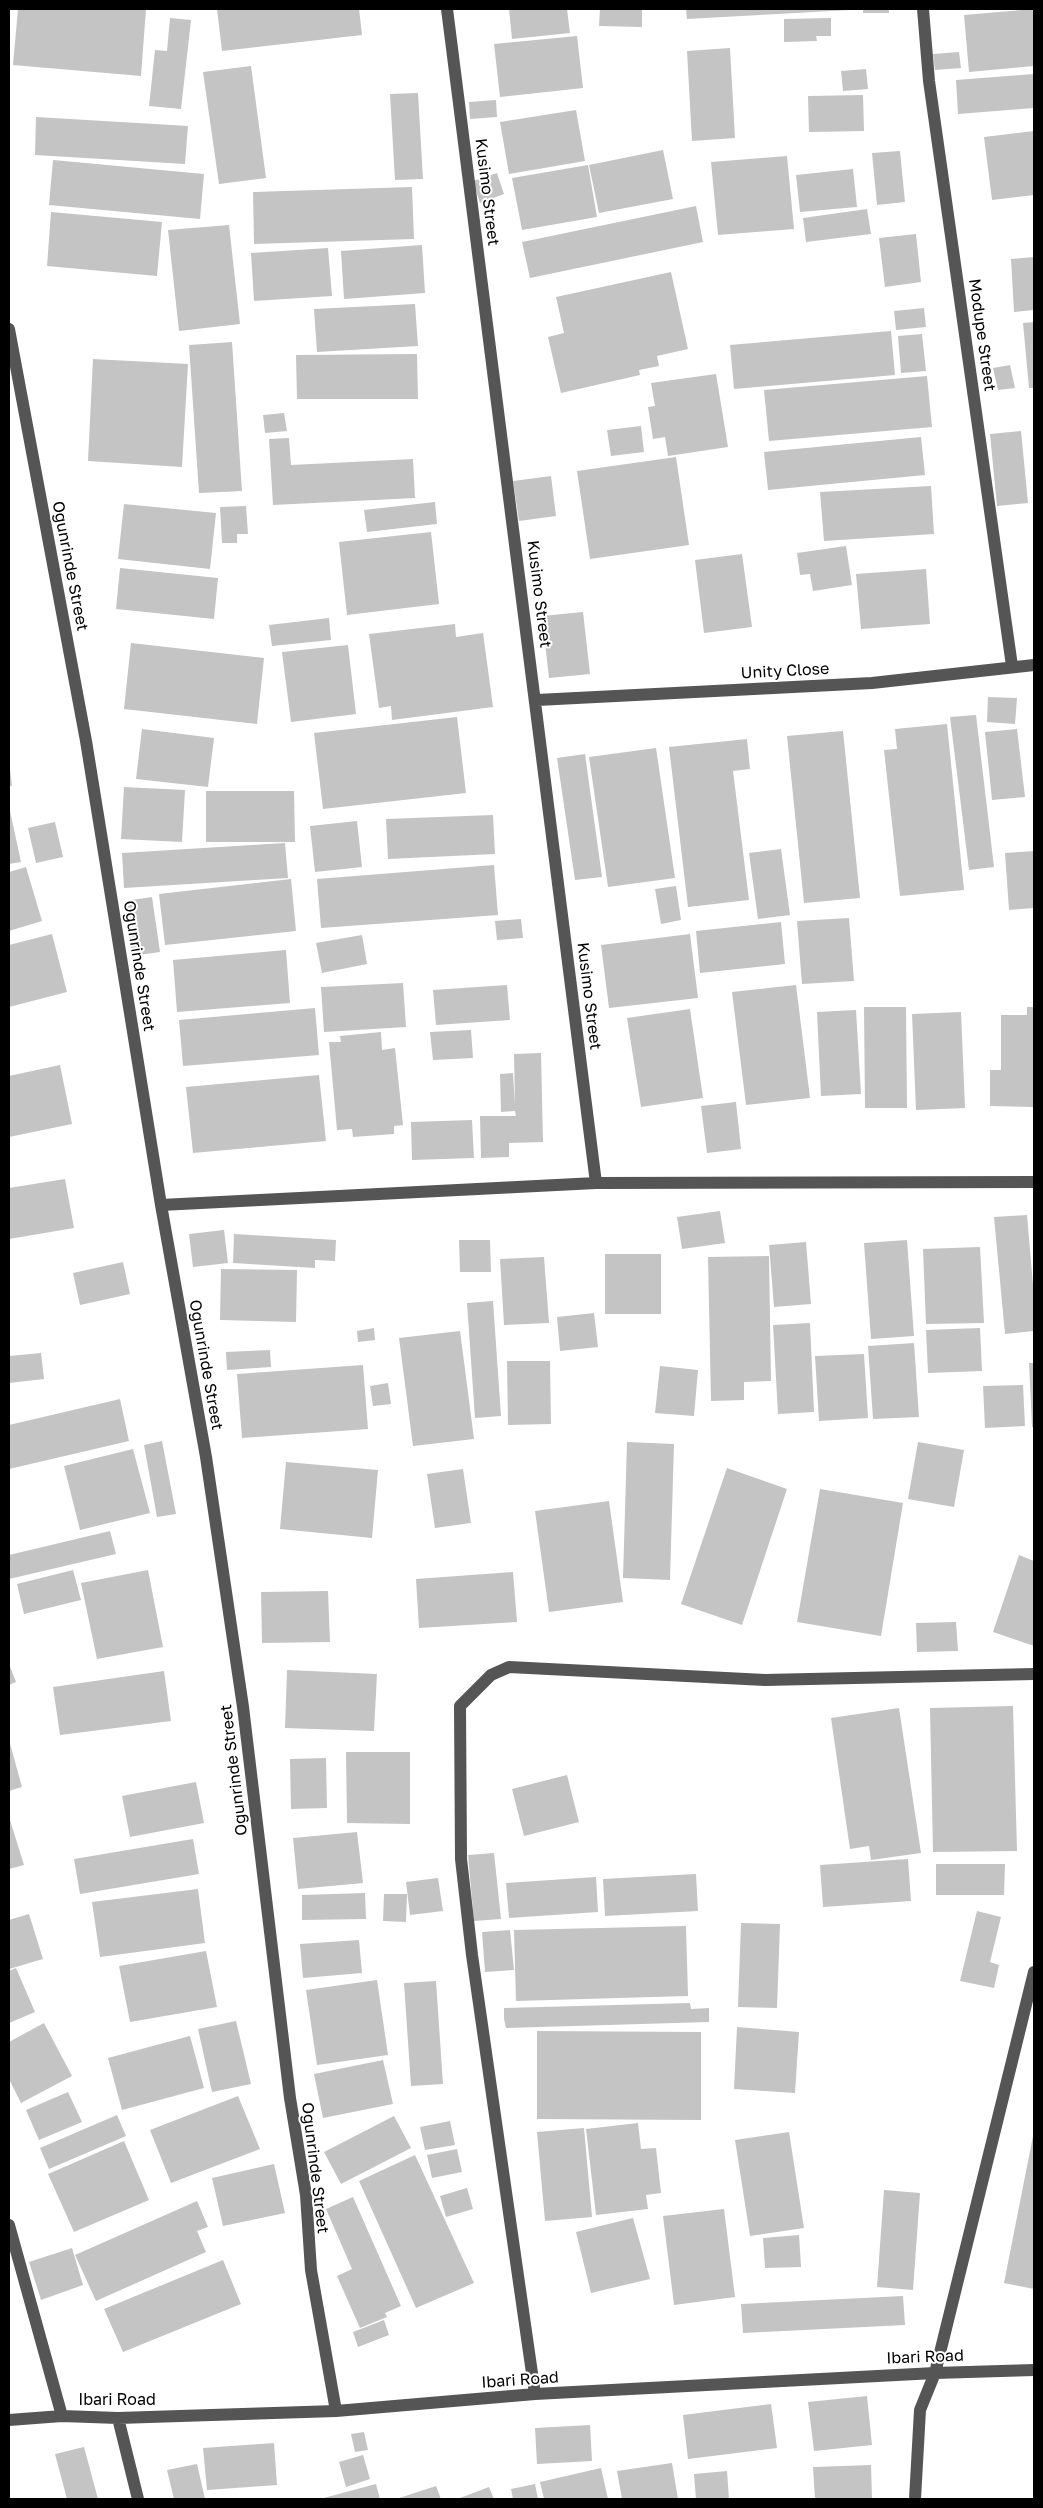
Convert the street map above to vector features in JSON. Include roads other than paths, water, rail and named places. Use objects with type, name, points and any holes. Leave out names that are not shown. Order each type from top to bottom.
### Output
[{"type":"street","name":"Kusimo Street","points":[[447,9],[596,1183]]},
{"type":"street","name":"Modupe Street","points":[[924,9],[929,81],[1012,666]]},
{"type":"street","name":"Ogunrinde Street","points":[[9,329],[86,741],[161,1205],[206,1457],[244,1707],[289,2088],[306,2195],[311,2270],[336,2411]]},
{"type":"street","name":"Unity Close","points":[[536,700],[872,683],[1034,665]]},
{"type":"street","points":[[161,1205],[596,1183],[1034,1182]]},
{"type":"street","points":[[535,2394],[472,1955],[461,1859],[460,1706],[491,1675],[509,1667],[765,1680],[1034,1674]]},
{"type":"street","points":[[915,2499],[920,2410],[935,2372],[1034,1972]]},
{"type":"street","points":[[9,2225],[62,2416]]},
{"type":"street","name":"Ibari Road","points":[[9,2420],[62,2416],[118,2418],[336,2411],[535,2394],[935,2372],[1034,2370]]},
{"type":"street","points":[[118,2418],[138,2499]]}]
